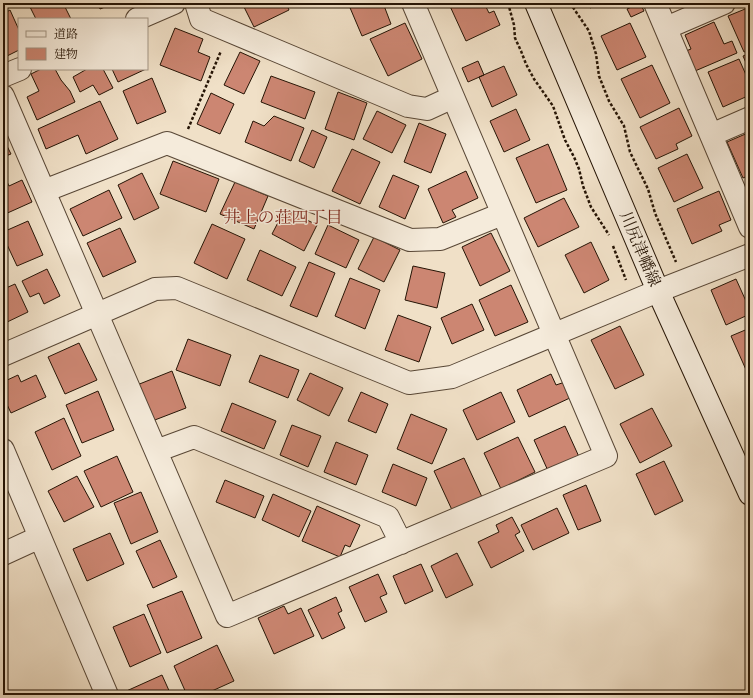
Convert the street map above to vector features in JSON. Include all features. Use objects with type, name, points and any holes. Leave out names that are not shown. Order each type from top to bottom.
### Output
[{"type":"street","points":[[139,18],[174,3]]},
{"type":"street","points":[[196,3],[201,19],[408,106],[427,109],[453,97]]},
{"type":"street","points":[[3,96],[227,616],[606,456],[413,3]]},
{"type":"street","name":"川尻津幡線","points":[[536,3],[658,291],[750,494]]},
{"type":"street","points":[[655,3],[750,227]]},
{"type":"street","points":[[666,28],[724,3]]},
{"type":"street","points":[[3,76],[18,70]]},
{"type":"street","points":[[711,135],[750,118]]},
{"type":"street","points":[[44,191],[166,142],[410,240],[440,239],[502,214]]},
{"type":"street","points":[[3,356],[155,289],[177,288],[409,383],[452,377],[658,291],[750,255]]},
{"type":"street","points":[[156,451],[194,437],[388,517],[401,543]]},
{"type":"street","points":[[3,450],[108,695]]},
{"type":"street","points":[[3,554],[40,537]]},
{"type":"path","points":[[508,3],[514,25],[515,38],[526,64],[534,79],[553,106],[564,140],[579,169],[583,186],[591,207],[610,238]]},
{"type":"path","points":[[570,3],[589,31],[596,54],[599,76],[609,101],[624,126],[630,152],[648,189],[655,213],[685,280]]},
{"type":"path","points":[[181,148],[229,31]]},
{"type":"path","points":[[612,244],[635,301]]},
{"type":"building","points":[[28,3],[63,3],[70,18],[36,18]]},
{"type":"building","points":[[98,3],[115,3],[100,9]]},
{"type":"building","points":[[242,3],[286,3],[289,10],[254,27]]},
{"type":"building","points":[[348,3],[383,3],[391,24],[362,36]]},
{"type":"building","points":[[484,3],[489,13],[494,11],[500,25],[466,41],[449,4]]},
{"type":"building","points":[[588,3],[602,3],[590,8]]},
{"type":"building","points":[[640,3],[644,11],[631,17],[627,9]]},
{"type":"building","points":[[750,7],[750,50],[744,52],[728,16]]},
{"type":"building","points":[[10,10],[18,28],[18,50],[7,56],[3,54],[3,14]]},
{"type":"building","points":[[714,22],[724,44],[732,41],[737,53],[695,71],[686,51],[691,49],[685,35]]},
{"type":"building","points":[[405,23],[422,59],[388,76],[370,39]]},
{"type":"building","points":[[630,23],[646,57],[617,70],[601,36]]},
{"type":"building","points":[[175,28],[203,39],[198,52],[210,57],[201,81],[160,65]]},
{"type":"building","points":[[240,52],[260,61],[244,94],[224,85]]},
{"type":"building","points":[[750,53],[750,72],[743,56]]},
{"type":"building","points":[[739,59],[750,84],[750,95],[723,107],[708,72]]},
{"type":"building","points":[[478,61],[484,75],[468,82],[462,68]]},
{"type":"building","points":[[652,65],[670,103],[640,118],[621,79]]},
{"type":"building","points":[[504,66],[517,95],[492,107],[479,77]]},
{"type":"building","points":[[39,70],[56,70],[70,91],[75,102],[37,120],[27,97],[39,91],[31,74]]},
{"type":"building","points":[[85,70],[104,70],[113,88],[99,95],[93,85],[80,92],[73,77]]},
{"type":"building","points":[[112,70],[144,70],[118,82]]},
{"type":"building","points":[[271,76],[315,92],[305,119],[261,102]]},
{"type":"building","points":[[152,78],[166,112],[137,124],[123,91]]},
{"type":"building","points":[[338,92],[367,103],[354,140],[325,129]]},
{"type":"building","points":[[211,93],[234,104],[220,134],[197,124]]},
{"type":"building","points":[[100,101],[118,139],[86,154],[78,135],[46,149],[38,129]]},
{"type":"building","points":[[679,108],[692,136],[676,144],[678,149],[656,159],[640,127]]},
{"type":"building","points":[[516,109],[530,140],[504,152],[490,121]]},
{"type":"building","points":[[377,111],[406,125],[392,153],[363,139]]},
{"type":"building","points":[[274,116],[304,128],[291,161],[245,142],[253,121],[264,126]]},
{"type":"building","points":[[419,123],[446,134],[431,173],[404,162]]},
{"type":"building","points":[[312,130],[327,137],[314,168],[299,161]]},
{"type":"building","points":[[750,132],[750,175],[743,178],[727,142]]},
{"type":"building","points":[[3,138],[11,154],[3,157]]},
{"type":"building","points":[[548,144],[567,190],[536,203],[516,158]]},
{"type":"building","points":[[352,149],[380,162],[360,204],[332,191]]},
{"type":"building","points":[[687,154],[703,188],[674,202],[658,168]]},
{"type":"building","points":[[173,161],[219,179],[206,212],[160,194]]},
{"type":"building","points":[[466,171],[478,198],[452,210],[456,217],[443,223],[428,189]]},
{"type":"building","points":[[3,173],[9,186],[22,180],[32,202],[3,215]]},
{"type":"building","points":[[142,173],[159,208],[134,220],[118,185]]},
{"type":"building","points":[[393,175],[419,186],[405,219],[379,207]]},
{"type":"building","points":[[750,181],[750,195],[745,184]]},
{"type":"building","points":[[235,182],[268,196],[254,229],[220,214]]},
{"type":"building","points":[[109,190],[122,218],[83,236],[70,209]]},
{"type":"building","points":[[719,191],[731,220],[719,225],[722,231],[692,244],[677,209]]},
{"type":"building","points":[[564,198],[579,227],[538,247],[524,218]]},
{"type":"building","points":[[285,209],[317,225],[304,251],[272,234]]},
{"type":"building","points":[[28,221],[43,255],[17,266],[3,236],[3,232]]},
{"type":"building","points":[[212,224],[245,239],[227,279],[194,263]]},
{"type":"building","points":[[328,225],[359,240],[346,268],[315,254]]},
{"type":"building","points":[[120,228],[136,262],[103,277],[87,243]]},
{"type":"building","points":[[491,233],[510,271],[480,286],[462,247]]},
{"type":"building","points":[[374,237],[400,250],[384,282],[358,269]]},
{"type":"building","points":[[591,242],[609,280],[584,293],[565,255]]},
{"type":"building","points":[[260,250],[296,267],[282,296],[247,280]]},
{"type":"building","points":[[309,262],[335,273],[317,317],[290,306]]},
{"type":"building","points":[[413,266],[445,273],[437,308],[405,300]]},
{"type":"building","points":[[47,269],[60,296],[44,304],[39,293],[30,297],[22,281]]},
{"type":"building","points":[[350,278],[380,290],[365,329],[335,316]]},
{"type":"building","points":[[736,279],[750,310],[750,314],[726,325],[711,290]]},
{"type":"building","points":[[3,282],[6,288],[15,284],[28,312],[3,324]]},
{"type":"building","points":[[511,285],[528,322],[495,336],[479,300]]},
{"type":"building","points":[[472,304],[484,330],[452,344],[441,318]]},
{"type":"building","points":[[398,315],[431,327],[419,362],[385,350]]},
{"type":"building","points":[[620,326],[644,375],[615,389],[591,340]]},
{"type":"building","points":[[750,328],[750,371],[747,372],[731,336]]},
{"type":"building","points":[[188,339],[231,355],[220,386],[176,370]]},
{"type":"building","points":[[79,343],[97,380],[65,394],[48,357]]},
{"type":"building","points":[[260,355],[299,370],[288,398],[249,382]]},
{"type":"building","points":[[172,371],[186,408],[147,423],[132,387]]},
{"type":"building","points":[[310,373],[343,388],[329,416],[297,400]]},
{"type":"building","points":[[551,374],[556,385],[565,382],[572,397],[529,417],[517,390]]},
{"type":"building","points":[[18,375],[21,382],[36,375],[46,397],[11,413],[3,396],[3,382]]},
{"type":"building","points":[[98,391],[114,430],[82,443],[66,405]]},
{"type":"building","points":[[361,392],[388,404],[376,433],[348,421]]},
{"type":"building","points":[[501,392],[515,422],[477,440],[463,410]]},
{"type":"building","points":[[232,403],[276,421],[264,449],[221,431]]},
{"type":"building","points":[[652,408],[672,446],[640,463],[620,424]]},
{"type":"building","points":[[411,414],[447,429],[432,464],[397,449]]},
{"type":"building","points":[[64,418],[81,456],[52,470],[35,432]]},
{"type":"building","points":[[292,425],[321,436],[308,467],[280,455]]},
{"type":"building","points":[[565,426],[580,459],[549,473],[534,440]]},
{"type":"building","points":[[518,437],[535,472],[501,489],[484,453]]},
{"type":"building","points":[[336,442],[368,455],[356,485],[324,472]]},
{"type":"building","points":[[117,456],[133,492],[101,507],[84,471]]},
{"type":"building","points":[[464,458],[482,497],[452,510],[434,471]]},
{"type":"building","points":[[664,461],[683,501],[655,515],[636,474]]},
{"type":"building","points":[[393,464],[427,478],[416,506],[382,492]]},
{"type":"building","points":[[77,476],[94,507],[64,522],[48,491]]},
{"type":"building","points":[[225,480],[264,496],[255,518],[216,502]]},
{"type":"building","points":[[586,485],[601,521],[578,530],[563,495]]},
{"type":"building","points":[[141,492],[158,532],[131,544],[114,503]]},
{"type":"building","points":[[273,494],[311,511],[299,537],[262,520]]},
{"type":"building","points":[[317,506],[360,525],[350,547],[345,545],[340,557],[302,541]]},
{"type":"building","points":[[557,508],[569,533],[533,550],[521,525]]},
{"type":"building","points":[[512,517],[520,532],[515,535],[524,551],[491,568],[478,542],[499,532],[496,525]]},
{"type":"building","points":[[110,533],[124,564],[87,581],[73,549]]},
{"type":"building","points":[[160,540],[177,577],[153,588],[136,551]]},
{"type":"building","points":[[457,553],[473,585],[446,598],[431,566]]},
{"type":"building","points":[[421,564],[433,591],[405,604],[393,576]]},
{"type":"building","points":[[378,574],[387,594],[380,597],[387,612],[365,622],[349,587]]},
{"type":"building","points":[[182,591],[202,638],[167,653],[147,605]]},
{"type":"building","points":[[336,597],[342,611],[338,613],[345,628],[322,639],[308,610]]},
{"type":"building","points":[[284,606],[288,614],[301,608],[314,636],[274,654],[258,618]]},
{"type":"building","points":[[144,614],[161,653],[130,667],[113,627]]},
{"type":"building","points":[[217,645],[234,681],[203,695],[187,695],[174,666]]},
{"type":"building","points":[[162,675],[171,695],[123,695],[122,693]]},
{"type":"district","name":"井上の荘四丁目","points":[[283,218]]}]
